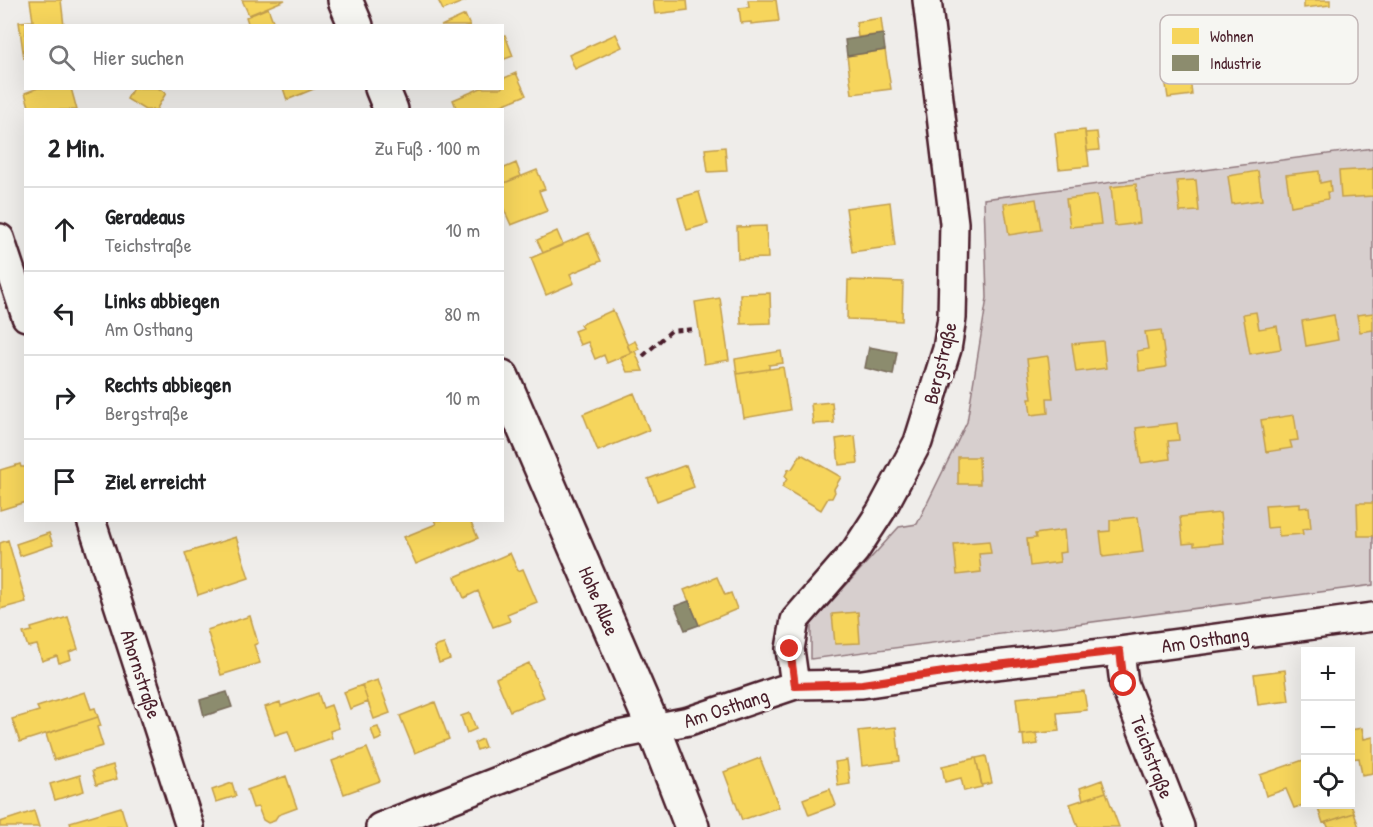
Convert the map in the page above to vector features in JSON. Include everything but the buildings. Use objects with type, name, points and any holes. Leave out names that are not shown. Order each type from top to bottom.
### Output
[{"type":"street","points":[[345,0],[355,24]]},
{"type":"street","name":"Bergstraße","points":[[795,686],[790,649],[795,620],[855,551],[881,511],[918,442],[947,349],[952,318],[954,223],[927,0]]},
{"type":"street","points":[[383,90],[390,108]]},
{"type":"street","points":[[0,238],[24,310]]},
{"type":"street","name":"Hohe Allee","points":[[504,382],[654,729],[692,827]]},
{"type":"street","name":"Ahornstraße","points":[[92,522],[190,827]]},
{"type":"street","name":"Am Osthang","points":[[380,827],[613,736],[689,721],[795,686],[862,684],[1373,617]]},
{"type":"street","name":"Teichstraße","points":[[1120,651],[1124,684],[1180,827]]},
{"type":"path","points":[[643,356],[671,331],[694,329]]},
{"type":"shaded area","points":[[1373,148],[1373,585],[811,659],[811,624],[899,527],[917,524],[967,422],[987,298],[984,199]]},
{"type":"route","points":[[790,649],[795,686],[862,684],[978,667],[1120,651],[1124,684]]}]
